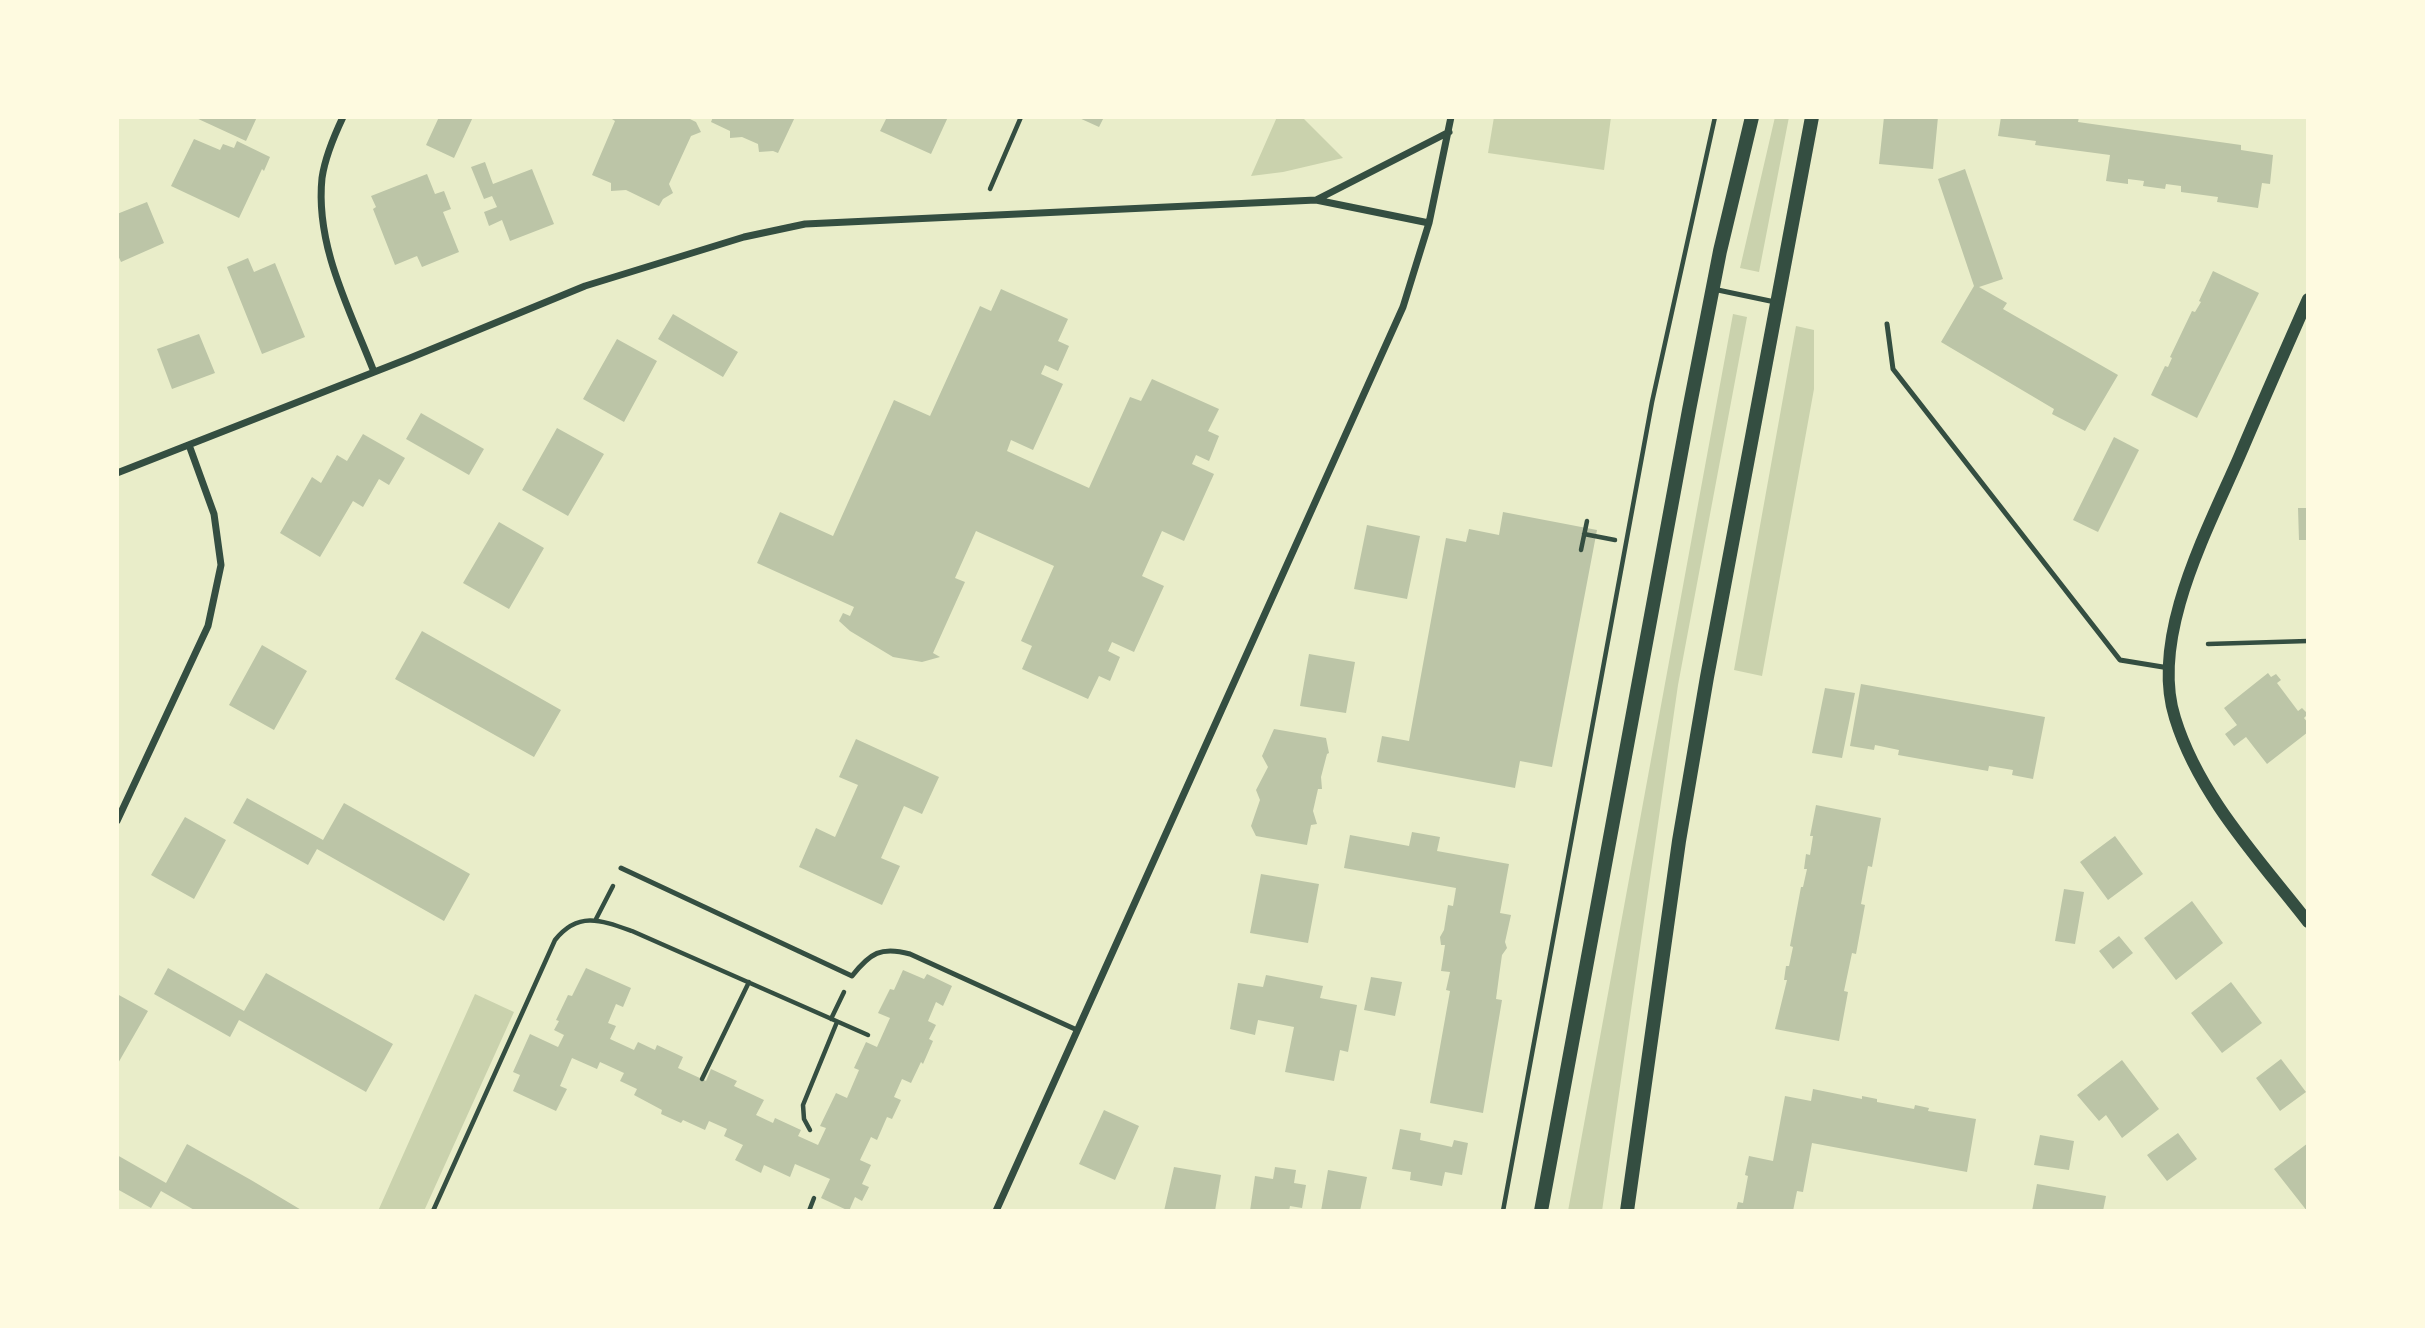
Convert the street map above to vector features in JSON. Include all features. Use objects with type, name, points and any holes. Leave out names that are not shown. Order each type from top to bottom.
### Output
[{"type":"main road","points":[[1541,1211],[1713,289],[1752,117]]},
{"type":"main road","points":[[1627,1211],[1679,841],[1812,117]]},
{"type":"street","points":[[343,117],[332,140],[323,176],[321,213],[330,257],[374,372]]},
{"type":"street","points":[[996,1211],[1404,307],[1429,223],[1451,117]]},
{"type":"street","points":[[1316,200],[1448,132]]},
{"type":"street","points":[[117,473],[585,286],[705,248],[805,224],[1316,200],[1429,223]]},
{"type":"street","points":[[2308,299],[2200,547],[2177,609],[2169,668],[2175,718],[2199,773],[2228,820],[2308,922]]},
{"type":"street","points":[[117,821],[208,626],[221,565],[214,514],[189,445]]},
{"type":"lane","points":[[1713,289],[1777,302]]},
{"type":"lane","points":[[1887,324],[1893,369],[2120,660],[2169,668]]},
{"type":"lane","points":[[621,868],[852,976],[873,954],[896,950],[1077,1030]]},
{"type":"path","points":[[990,189],[1021,117]]},
{"type":"path","points":[[1503,1211],[1652,402],[1715,117]]},
{"type":"path","points":[[1581,550],[1587,521]]},
{"type":"path","points":[[1584,534],[1615,540]]},
{"type":"path","points":[[2208,644],[2308,641]]},
{"type":"path","points":[[596,919],[621,868]]},
{"type":"path","points":[[433,1211],[555,940],[572,925],[596,919],[632,930],[868,1035]]},
{"type":"path","points":[[831,1019],[852,976]]},
{"type":"path","points":[[702,1079],[749,982]]},
{"type":"path","points":[[810,1130],[804,1119],[803,1105],[837,1021]]},
{"type":"path","points":[[809,1211],[814,1198]]},
{"type":"green space","points":[[1277,117],[1302,117],[1343,158],[1283,172],[1251,176]]},
{"type":"green space","points":[[1494,117],[1611,117],[1604,170],[1488,153]]},
{"type":"green space","points":[[1775,117],[1789,117],[1759,272],[1740,268]]},
{"type":"green space","points":[[1733,314],[1747,317],[1678,685],[1602,1211],[1568,1211]]},
{"type":"green space","points":[[1796,326],[1814,330],[1814,389],[1762,676],[1734,670]]},
{"type":"green space","points":[[475,994],[514,1012],[424,1211],[378,1211]]},
{"type":"building","points":[[194,117],[257,117],[246,141]]},
{"type":"building","points":[[439,117],[473,117],[454,158],[426,145]]},
{"type":"building","points":[[609,117],[686,117],[696,122],[701,132],[691,136],[669,184],[673,193],[663,199],[659,206],[626,190],[611,191],[611,183],[592,175],[615,121]]},
{"type":"building","points":[[713,117],[795,117],[778,153],[759,152],[758,144],[742,137],[730,138],[730,131],[711,122]]},
{"type":"building","points":[[887,117],[948,117],[931,154],[880,131]]},
{"type":"building","points":[[1077,117],[1104,117],[1099,127]]},
{"type":"building","points":[[1884,117],[1938,117],[1933,169],[1879,164]]},
{"type":"building","points":[[2001,117],[2079,117],[2078,122],[2241,145],[2241,150],[2273,155],[2270,184],[2262,183],[2258,208],[2217,202],[2218,197],[2181,192],[2181,186],[2166,184],[2165,189],[2143,186],[2144,181],[2128,179],[2128,184],[2106,181],[2110,155],[2035,145],[2036,141],[1998,136]]},
{"type":"building","points":[[194,139],[220,150],[223,144],[234,148],[237,141],[270,157],[239,218],[171,186]]},
{"type":"building","points":[[485,162],[493,184],[532,169],[554,224],[510,241],[502,220],[489,226],[484,212],[497,207],[492,196],[484,199],[471,167]]},
{"type":"building","points":[[1965,169],[2003,279],[1979,287],[2007,303],[2003,309],[2118,375],[2085,431],[2052,414],[2054,409],[1941,342],[1974,286],[1938,179]]},
{"type":"building","points":[[427,174],[435,194],[444,191],[451,209],[443,212],[459,252],[422,267],[417,256],[395,265],[373,209],[376,207],[371,196]]},
{"type":"building","points":[[147,202],[164,243],[121,262],[117,253],[117,214]]},
{"type":"building","points":[[248,258],[254,272],[275,263],[305,337],[262,354],[227,267]]},
{"type":"building","points":[[2213,271],[2259,293],[2197,418],[2151,395],[2165,366],[2168,367],[2172,358],[2170,357],[2192,311],[2195,312],[2201,302],[2199,301]]},
{"type":"building","points":[[1001,289],[1068,319],[1058,341],[1069,346],[1058,371],[1045,365],[1041,374],[1063,384],[1033,450],[1011,440],[1007,451],[1089,488],[1130,397],[1141,401],[1152,379],[1219,409],[1208,431],[1219,436],[1209,461],[1196,455],[1192,464],[1214,474],[1184,541],[1162,531],[1142,576],[1164,586],[1134,652],[1112,642],[1108,651],[1120,657],[1110,681],[1099,676],[1088,699],[1022,669],[1032,646],[1021,641],[1054,566],[976,531],[955,578],[965,582],[933,653],[940,657],[922,662],[893,657],[850,631],[839,621],[843,613],[850,616],[854,607],[757,563],[780,512],[833,536],[894,400],[930,416],[980,306],[991,311]]},
{"type":"building","points":[[673,314],[738,352],[723,377],[658,339]]},
{"type":"building","points":[[199,334],[215,373],[172,389],[157,349]]},
{"type":"building","points":[[617,339],[657,361],[624,422],[583,399]]},
{"type":"building","points":[[421,413],[484,449],[469,475],[406,439]]},
{"type":"building","points":[[557,428],[604,454],[568,516],[522,490]]},
{"type":"building","points":[[363,434],[405,458],[389,485],[379,479],[363,507],[353,501],[320,557],[280,533],[312,477],[321,483],[337,455],[347,461]]},
{"type":"building","points":[[2114,437],[2139,450],[2098,532],[2073,520]]},
{"type":"building","points":[[2298,508],[2308,508],[2308,540],[2299,540]]},
{"type":"building","points":[[1503,512],[1597,530],[1552,767],[1520,761],[1515,788],[1377,762],[1382,736],[1409,741],[1446,538],[1466,542],[1469,529],[1499,535]]},
{"type":"building","points":[[499,522],[544,548],[509,609],[463,583]]},
{"type":"building","points":[[1367,525],[1420,536],[1407,599],[1354,589]]},
{"type":"building","points":[[422,631],[561,710],[534,757],[395,679]]},
{"type":"building","points":[[262,645],[307,671],[274,730],[229,705]]},
{"type":"building","points":[[1309,654],[1355,662],[1346,713],[1300,706]]},
{"type":"building","points":[[2268,673],[2271,677],[2276,674],[2281,680],[2277,683],[2298,711],[2302,708],[2308,714],[2304,718],[2308,723],[2308,732],[2267,764],[2246,737],[2234,746],[2225,734],[2237,725],[2224,708]]},
{"type":"building","points":[[1861,684],[2045,717],[2033,779],[2012,775],[2013,770],[1989,766],[1988,771],[1898,755],[1899,750],[1875,745],[1874,750],[1850,746]]},
{"type":"building","points":[[1825,688],[1855,693],[1842,758],[1812,753]]},
{"type":"building","points":[[1274,729],[1326,738],[1329,753],[1321,777],[1322,789],[1318,789],[1313,811],[1317,824],[1311,825],[1307,845],[1256,836],[1251,826],[1260,800],[1256,790],[1268,767],[1262,756]]},
{"type":"building","points":[[856,739],[939,777],[922,814],[904,806],[881,858],[900,866],[882,905],[799,867],[816,828],[835,837],[858,785],[839,777]]},
{"type":"building","points":[[247,798],[323,840],[344,803],[470,874],[444,921],[317,849],[308,865],[233,823]]},
{"type":"building","points":[[1816,805],[1881,818],[1872,867],[1868,866],[1861,904],[1865,905],[1856,954],[1852,953],[1844,991],[1848,992],[1839,1041],[1775,1029],[1787,980],[1784,980],[1786,966],[1789,966],[1793,947],[1790,946],[1801,887],[1807,869],[1804,869],[1806,854],[1810,855],[1813,836],[1810,836]]},
{"type":"building","points":[[185,817],[226,840],[194,899],[151,875]]},
{"type":"building","points":[[1412,832],[1440,837],[1437,851],[1509,864],[1500,913],[1511,915],[1505,942],[1507,948],[1502,955],[1500,969],[1496,999],[1502,1000],[1483,1113],[1430,1103],[1450,991],[1446,990],[1450,972],[1441,971],[1445,945],[1441,945],[1440,937],[1444,930],[1448,905],[1453,906],[1456,888],[1344,868],[1350,835],[1409,846]]},
{"type":"building","points":[[2115,836],[2143,874],[2108,900],[2080,862]]},
{"type":"building","points":[[1261,874],[1319,884],[1308,943],[1250,933]]},
{"type":"building","points":[[2064,889],[2084,892],[2075,944],[2055,941]]},
{"type":"building","points":[[2192,901],[2223,943],[2176,980],[2144,938]]},
{"type":"building","points":[[2119,936],[2133,953],[2113,969],[2099,951]]},
{"type":"building","points":[[168,968],[244,1011],[266,973],[393,1044],[366,1092],[239,1020],[230,1037],[154,994]]},
{"type":"building","points":[[586,968],[631,988],[623,1007],[616,1004],[608,1023],[616,1026],[610,1039],[634,1050],[638,1042],[655,1050],[657,1045],[683,1057],[678,1068],[706,1081],[711,1069],[737,1081],[734,1086],[764,1100],[756,1115],[773,1123],[775,1118],[801,1130],[798,1136],[818,1145],[826,1128],[820,1126],[836,1093],[847,1098],[859,1070],[854,1068],[866,1042],[877,1047],[890,1018],[878,1013],[890,989],[894,990],[903,970],[924,979],[927,974],[952,986],[943,1006],[936,1002],[928,1021],[936,1025],[929,1039],[933,1041],[923,1064],[921,1062],[911,1083],[902,1079],[894,1097],[901,1100],[892,1119],[887,1117],[877,1140],[871,1137],[860,1160],[871,1165],[862,1184],[869,1187],[862,1201],[855,1197],[849,1211],[821,1198],[830,1179],[795,1164],[790,1177],[764,1165],[761,1173],[735,1160],[743,1145],[724,1136],[727,1129],[709,1121],[705,1130],[661,1114],[662,1110],[634,1095],[637,1089],[620,1081],[624,1073],[600,1062],[597,1069],[572,1058],[560,1086],[567,1089],[556,1111],[513,1091],[520,1075],[513,1072],[530,1034],[558,1047],[564,1035],[554,1030],[559,1021],[556,1020]]},
{"type":"building","points":[[1266,975],[1323,986],[1320,998],[1357,1005],[1348,1052],[1340,1050],[1334,1081],[1285,1072],[1294,1027],[1258,1020],[1255,1035],[1230,1029],[1238,983],[1263,987]]},
{"type":"building","points":[[1371,977],[1402,982],[1395,1016],[1364,1010]]},
{"type":"building","points":[[2231,982],[2262,1023],[2222,1053],[2191,1013]]},
{"type":"building","points":[[117,994],[148,1011],[117,1065]]},
{"type":"building","points":[[2281,1059],[2306,1092],[2280,1111],[2256,1078]]},
{"type":"building","points":[[2122,1060],[2159,1109],[2122,1138],[2106,1115],[2099,1121],[2077,1095]]},
{"type":"building","points":[[1813,1089],[1862,1099],[1862,1096],[1877,1099],[1877,1102],[1914,1109],[1915,1105],[1929,1108],[1928,1111],[1976,1119],[1967,1172],[1812,1143],[1803,1192],[1797,1191],[1793,1211],[1736,1211],[1738,1202],[1743,1203],[1749,1156],[1773,1161],[1785,1096],[1811,1101]]},
{"type":"building","points":[[1104,1110],[1139,1126],[1115,1180],[1079,1164]]},
{"type":"building","points":[[1400,1129],[1421,1133],[1420,1140],[1452,1147],[1454,1140],[1468,1143],[1462,1175],[1445,1172],[1442,1186],[1410,1180],[1411,1172],[1392,1169]]},
{"type":"building","points":[[2178,1133],[2197,1159],[2167,1181],[2147,1155]]},
{"type":"building","points":[[2040,1135],[2074,1141],[2069,1170],[2034,1165]]},
{"type":"building","points":[[2308,1143],[2308,1211],[2307,1211],[2274,1169]]},
{"type":"building","points":[[187,1144],[303,1211],[196,1211],[161,1191],[151,1208],[117,1189],[117,1155],[166,1183]]},
{"type":"building","points":[[1174,1167],[1221,1175],[1215,1211],[1164,1211]]},
{"type":"building","points":[[1275,1167],[1296,1170],[1294,1183],[1306,1185],[1302,1208],[1290,1206],[1289,1211],[1250,1211],[1255,1176],[1273,1179]]},
{"type":"building","points":[[1328,1170],[1367,1177],[1360,1211],[1321,1211]]},
{"type":"building","points":[[2037,1184],[2106,1196],[2103,1211],[2032,1211]]}]
